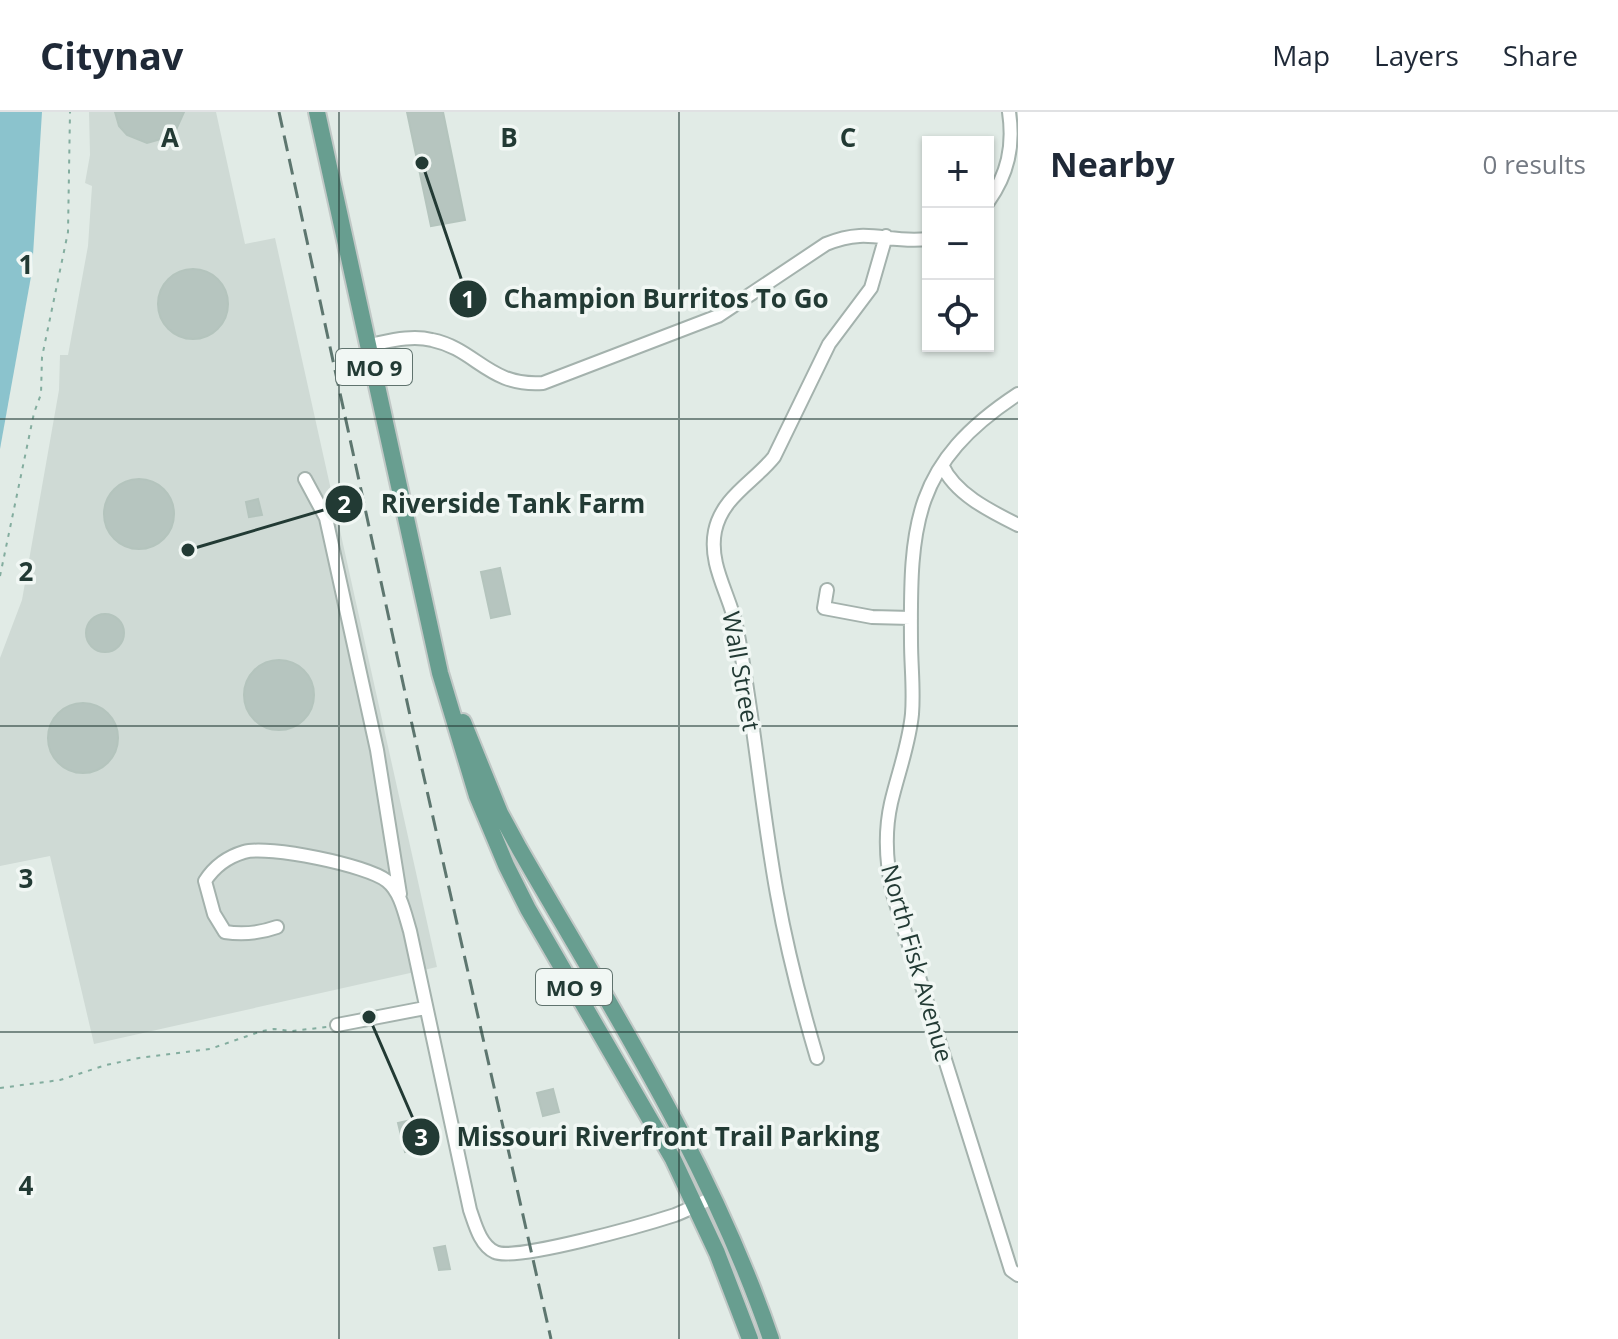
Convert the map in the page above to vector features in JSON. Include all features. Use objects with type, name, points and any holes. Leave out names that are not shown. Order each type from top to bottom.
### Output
[{"type":"main road","name":"MO 9","points":[[317,112],[440,673],[460,746],[495,842],[528,909],[650,1118],[696,1205],[750,1339]]},
{"type":"main road","name":"MO 9","points":[[431,623],[461,716],[500,813],[645,1065],[714,1197],[748,1275],[771,1339]]},
{"type":"street","points":[[994,193],[1009,159],[1012,132],[1009,112]]},
{"type":"street","points":[[369,345],[406,338],[429,339],[444,344],[500,377],[543,383],[718,316],[826,244],[848,236],[886,236],[901,241],[922,239]]},
{"type":"street","name":"Wall Street","points":[[817,1058],[776,891],[737,628],[715,565],[713,542],[722,512],[735,494],[757,477],[774,457],[829,344],[871,288],[886,236]]},
{"type":"street","name":"North Fisk Avenue","points":[[1018,394],[975,425],[942,465],[923,503],[912,543],[912,715],[887,825],[887,867],[893,894],[1011,1270],[1018,1275]]},
{"type":"street","points":[[942,465],[949,480],[959,488],[1018,525]]},
{"type":"street","points":[[305,479],[326,518],[377,750],[401,901],[476,1229],[493,1251],[506,1254],[532,1252],[675,1215],[714,1197]]},
{"type":"street","points":[[827,590],[824,608],[872,617],[911,618]]},
{"type":"street","points":[[277,927],[264,932],[225,932],[214,914],[205,881],[215,867],[245,851],[277,852],[347,864],[389,882],[401,901]]},
{"type":"street","points":[[337,1025],[425,1008]]},
{"type":"path","points":[[0,576],[34,413],[41,394],[42,357],[68,232],[70,112]]},
{"type":"path","points":[[0,1088],[49,1083],[139,1058],[210,1049],[262,1031],[337,1025]]},
{"type":"shaded area","points":[[89,112],[216,112],[245,244],[275,238],[437,967],[94,1044],[50,856],[0,866],[0,658],[22,600],[59,390],[60,355],[68,355],[88,246],[92,186],[85,183],[90,155]]},
{"type":"water","points":[[0,112],[42,112],[32,271],[0,449]]},
{"type":"building","points":[[115,112],[184,112],[176,130],[168,137],[147,143],[127,135],[119,126]]},
{"type":"building","points":[[407,112],[443,112],[465,220],[431,226]]},
{"type":"building","points":[[193,269],[212,275],[222,285],[228,304],[222,323],[212,333],[193,339],[174,333],[164,323],[158,304],[164,285],[174,275]]},
{"type":"building","points":[[139,479],[158,485],[168,495],[174,514],[168,533],[158,543],[139,549],[120,543],[110,533],[104,514],[110,495],[120,485]]},
{"type":"building","points":[[258,499],[262,515],[249,517],[246,502]]},
{"type":"building","points":[[500,568],[510,614],[491,618],[481,572]]},
{"type":"building","points":[[105,614],[118,620],[124,633],[118,646],[105,652],[92,646],[86,633],[92,620]]},
{"type":"building","points":[[279,660],[298,666],[308,676],[314,695],[308,714],[298,724],[279,730],[260,724],[250,714],[244,695],[250,676],[260,666]]},
{"type":"building","points":[[83,703],[102,709],[112,719],[118,738],[112,757],[102,767],[83,773],[64,767],[54,757],[48,738],[54,719],[64,709]]},
{"type":"building","points":[[553,1089],[559,1112],[543,1116],[537,1093]]},
{"type":"building","points":[[420,1118],[427,1147],[405,1152],[398,1123]]},
{"type":"building","points":[[445,1246],[450,1269],[439,1270],[434,1248]]},
{"type":"railway","points":[[279,112],[411,720],[551,1339]]},
{"type":"place","name":"Champion Burritos To Go","points":[[422,163]]},
{"type":"place","name":"Riverside Tank Farm","points":[[188,550]]},
{"type":"place","name":"Missouri Riverfront Trail Parking","points":[[369,1017]]}]
